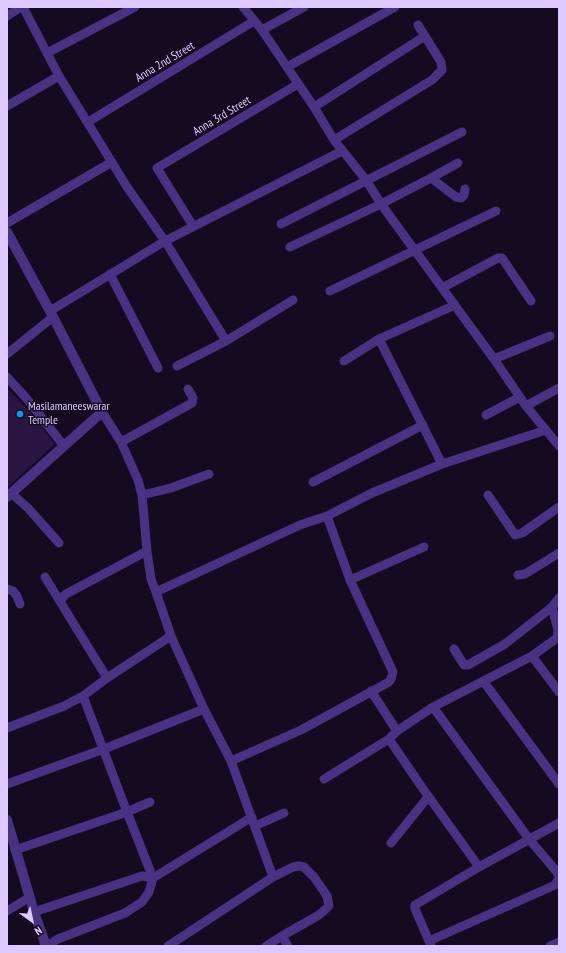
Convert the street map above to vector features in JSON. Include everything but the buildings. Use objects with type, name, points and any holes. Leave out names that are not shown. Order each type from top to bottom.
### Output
[{"type":"street","points":[[7,16],[22,7],[59,76],[126,187],[165,241],[226,341]]},
{"type":"street","points":[[47,53],[135,7]]},
{"type":"street","points":[[243,7],[262,30],[314,107],[334,140],[366,180],[381,204],[494,359],[526,406],[559,446]]},
{"type":"street","points":[[262,30],[304,7]]},
{"type":"street","points":[[287,67],[395,7]]},
{"type":"street","name":"Anna 2nd Street","points":[[88,122],[254,21]]},
{"type":"street","points":[[334,140],[437,76],[442,70],[441,62],[418,25]]},
{"type":"street","points":[[314,107],[425,36]]},
{"type":"street","points":[[7,106],[59,76]]},
{"type":"street","name":"Anna 3rd Street","points":[[193,226],[158,168],[298,84]]},
{"type":"street","points":[[281,224],[462,132]]},
{"type":"street","points":[[7,354],[51,314],[110,274],[193,226],[342,151]]},
{"type":"street","points":[[7,223],[112,162]]},
{"type":"street","points":[[290,248],[381,204],[458,163]]},
{"type":"street","points":[[431,178],[456,197],[461,198],[464,195],[465,189]]},
{"type":"street","points":[[330,291],[496,211]]},
{"type":"street","points":[[7,232],[102,412],[121,442],[138,480],[142,495],[146,550],[156,592],[171,636],[204,709],[231,761],[273,877]]},
{"type":"street","points":[[442,288],[498,258],[502,258],[531,301]]},
{"type":"street","points":[[110,274],[158,368]]},
{"type":"street","points":[[177,366],[226,341],[293,300]]},
{"type":"street","points":[[344,361],[379,339],[455,305]]},
{"type":"street","points":[[494,359],[550,336]]},
{"type":"street","points":[[379,339],[442,464]]},
{"type":"street","points":[[7,377],[64,446]]},
{"type":"street","points":[[526,406],[559,388]]},
{"type":"street","points":[[121,442],[192,403],[193,398],[188,389]]},
{"type":"street","points":[[486,415],[520,397]]},
{"type":"street","points":[[59,543],[28,508],[9,495],[102,412]]},
{"type":"street","points":[[313,482],[422,425]]},
{"type":"street","points":[[156,592],[300,525],[327,516],[372,493],[442,464],[546,430]]},
{"type":"street","points":[[142,495],[171,488],[209,474]]},
{"type":"street","points":[[488,495],[515,535],[522,533],[559,507]]},
{"type":"street","points":[[231,761],[301,730],[389,682],[393,676],[393,672],[350,580],[327,516]]},
{"type":"street","points":[[350,580],[424,547]]},
{"type":"street","points":[[61,602],[62,598],[66,594],[146,550]]},
{"type":"street","points":[[518,575],[526,574],[559,553]]},
{"type":"street","points":[[45,577],[107,678]]},
{"type":"street","points":[[7,589],[13,591],[20,604]]},
{"type":"street","points":[[454,649],[464,665],[468,665],[504,644],[552,607],[559,598]]},
{"type":"street","points":[[324,779],[389,739],[433,707],[532,656],[557,638],[558,630],[552,607]]},
{"type":"street","points":[[7,728],[64,706],[83,696],[107,678],[171,636]]},
{"type":"street","points":[[532,656],[559,692]]},
{"type":"street","points":[[484,682],[559,784]]},
{"type":"street","points":[[371,691],[398,732]]},
{"type":"street","points":[[50,946],[58,939],[125,912],[142,902],[149,892],[153,878],[83,696]]},
{"type":"street","points":[[433,707],[530,839],[557,872],[559,878],[555,885],[430,944],[415,909],[415,905],[418,902],[479,866],[530,839],[559,823]]},
{"type":"street","points":[[7,784],[104,749],[204,709]]},
{"type":"street","points":[[389,739],[428,797],[479,866]]},
{"type":"street","points":[[391,844],[428,797]]},
{"type":"street","points":[[12,846],[127,812],[150,802]]},
{"type":"street","points":[[34,912],[142,876],[153,878],[254,822],[284,813]]},
{"type":"street","points":[[7,820],[12,846],[46,946]]},
{"type":"street","points":[[168,946],[273,877],[293,867],[304,867],[314,877],[328,896],[329,906],[319,915],[266,946]]},
{"type":"street","points":[[7,911],[30,897]]},
{"type":"street","points":[[282,936],[288,946]]},
{"type":"street","points":[[550,946],[559,942]]},
{"type":"place","name":"Masilamaneeswarar Temple","points":[[20,414]]}]
